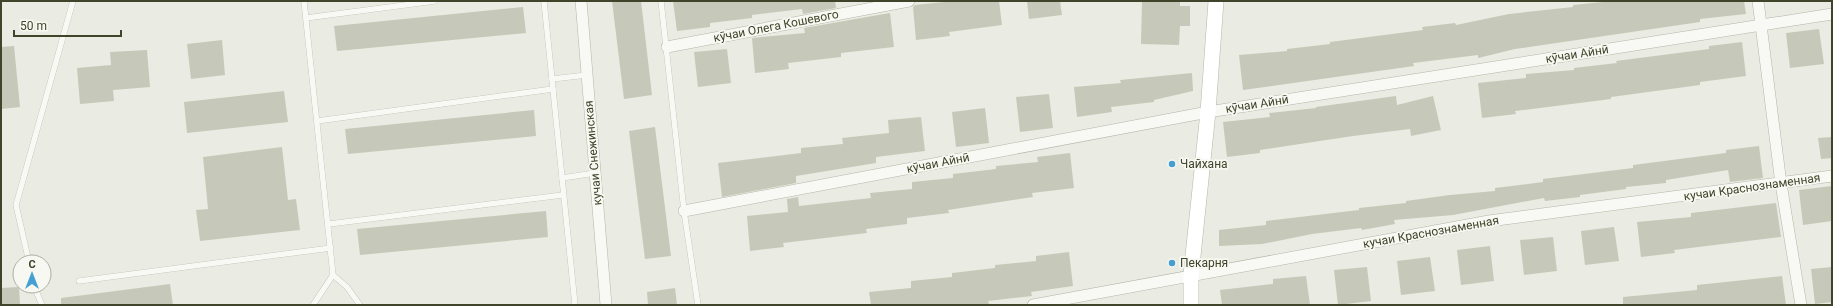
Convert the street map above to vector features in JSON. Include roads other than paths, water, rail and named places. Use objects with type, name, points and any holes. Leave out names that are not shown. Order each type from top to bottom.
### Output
[{"type":"main road","points":[[1191,305],[1191,275],[1208,112],[1216,1]]},
{"type":"street","name":"кучаи Снежинская","points":[[580,1],[606,305]]},
{"type":"street","name":"кӯчаи Олега Кошевого","points":[[667,47],[909,1]]},
{"type":"street","points":[[1758,1],[1782,184],[1801,305]]},
{"type":"street","name":"кӯчаи Айнӣ","points":[[684,211],[1208,112],[1832,14]]},
{"type":"street","name":"кучаи Краснознаменная","points":[[1033,305],[1489,221],[1782,184],[1832,176]]},
{"type":"lane","points":[[27,254],[16,205],[73,1]]},
{"type":"lane","points":[[304,1],[318,121],[333,275],[313,305]]},
{"type":"lane","points":[[306,18],[435,1]]},
{"type":"lane","points":[[544,1],[575,305]]},
{"type":"lane","points":[[661,1],[684,211],[698,305]]},
{"type":"lane","points":[[552,79],[587,75]]},
{"type":"lane","points":[[318,121],[553,89]]},
{"type":"lane","points":[[562,178],[595,173]]},
{"type":"lane","points":[[328,224],[564,195]]},
{"type":"lane","points":[[79,281],[331,248]]},
{"type":"lane","points":[[333,275],[347,287],[360,305]]},
{"type":"lane","points":[[37,294],[42,305]]},
{"type":"place","name":"Чайхана","points":[[1172,164]]},
{"type":"place","name":"Пекарня","points":[[1172,263]]}]
